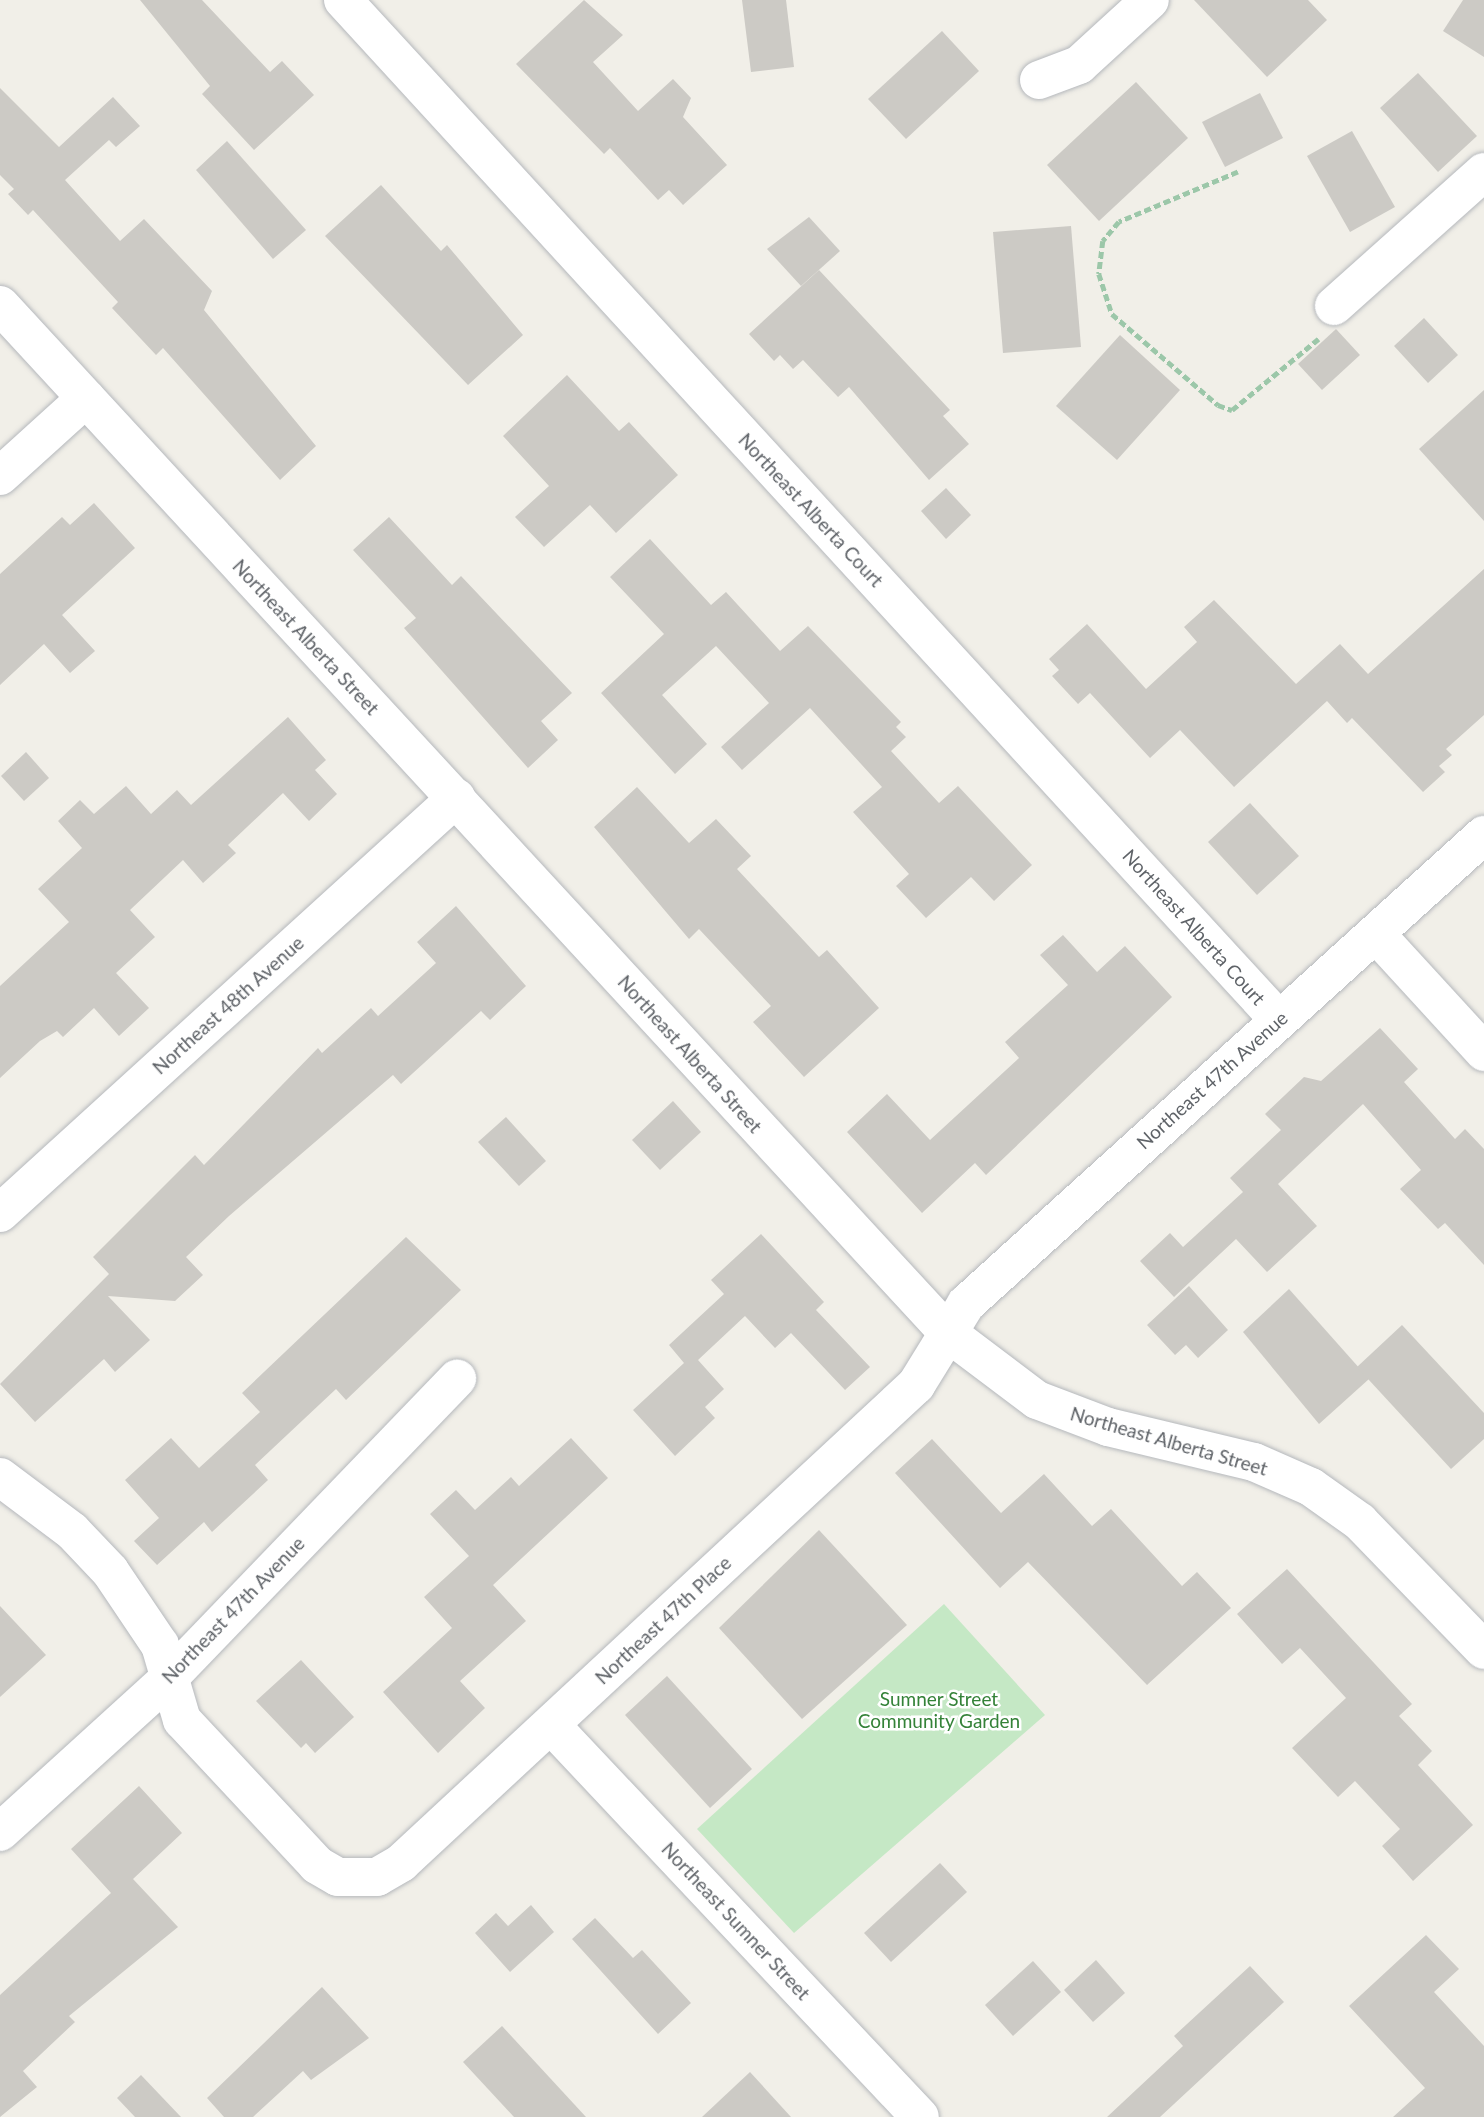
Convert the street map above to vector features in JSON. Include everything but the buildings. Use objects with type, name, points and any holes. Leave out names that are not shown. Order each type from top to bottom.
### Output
[{"type":"street","name":"Northeast Alberta Court","points":[[343,0],[1279,1020]]},
{"type":"street","points":[[1039,80],[1079,65],[1150,0]]},
{"type":"street","points":[[1334,306],[1484,172]]},
{"type":"street","name":"Northeast Alberta Street","points":[[0,305],[948,1333],[1037,1400],[1108,1427],[1254,1462],[1311,1487],[1360,1522],[1484,1650]]},
{"type":"street","points":[[0,476],[86,398]]},
{"type":"street","name":"Northeast 48th Avenue","points":[[0,1213],[456,798]]},
{"type":"street","name":"Northeast 47th Avenue","points":[[948,1333],[966,1304],[1484,835]]},
{"type":"street","points":[[1376,934],[1484,1052]]},
{"type":"street","name":"Northeast 47th Place","points":[[168,1679],[182,1720],[317,1866],[356,1880],[401,1863],[916,1385],[948,1333]]},
{"type":"street","name":"Northeast 47th Avenue","points":[[0,1832],[168,1679],[457,1379]]},
{"type":"street","points":[[0,1477],[72,1531],[110,1571],[160,1645],[168,1679]]},
{"type":"street","name":"Northeast Sumner Street","points":[[551,1725],[920,2117]]},
{"type":"path","points":[[1238,172],[1119,222],[1103,242],[1099,274],[1112,314],[1218,405],[1232,410],[1332,327],[1334,306]]},
{"type":"green space","name":"Sumner Street Community Garden","points":[[944,1604],[1045,1715],[794,1933],[697,1829]]}]
